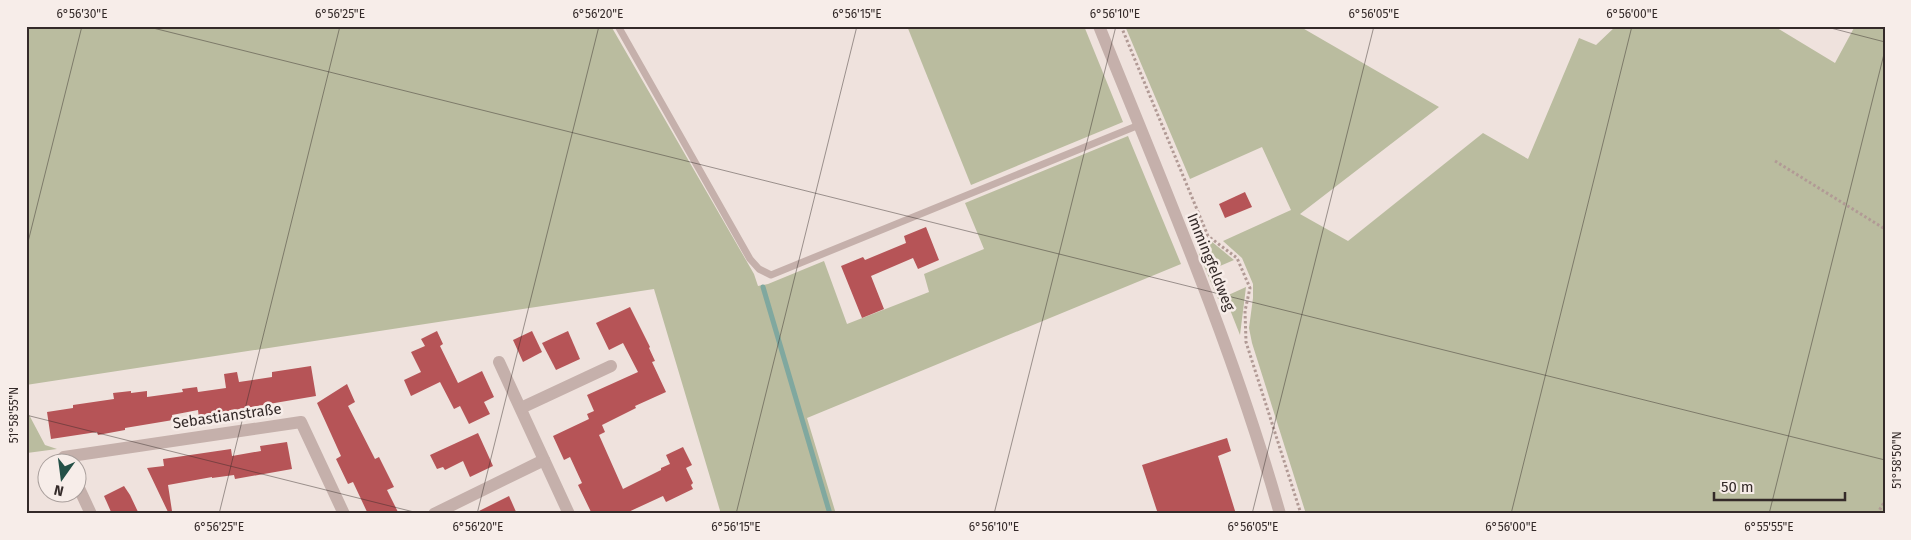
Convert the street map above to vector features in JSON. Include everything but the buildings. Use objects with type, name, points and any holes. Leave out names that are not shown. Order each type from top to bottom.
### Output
[{"type":"street","name":"Immingfeldweg","points":[[1099,26],[1226,344],[1262,450],[1280,514]]},
{"type":"street","points":[[499,362],[569,514]]},
{"type":"street","points":[[521,408],[611,366]]},
{"type":"street","name":"Sebastianstraße","points":[[88,453],[301,422],[344,514]]},
{"type":"street","points":[[434,514],[544,460]]},
{"type":"street","points":[[85,502],[90,514]]},
{"type":"lane","points":[[618,26],[750,259],[759,269],[771,275],[1139,125]]},
{"type":"path","points":[[1121,26],[1208,236],[1237,258],[1250,288],[1245,311],[1246,342],[1301,514]]},
{"type":"path","points":[[1775,160],[1885,229]]},
{"type":"path","points":[[1877,514],[1885,502]]},
{"type":"green space","points":[[26,26],[611,26],[754,274],[758,286],[768,284],[824,261],[847,324],[929,292],[924,274],[984,249],[965,203],[1128,136],[1181,264],[807,418],[836,514],[721,514],[654,289],[26,385]]},
{"type":"green space","points":[[907,26],[1084,26],[1123,122],[971,185]]},
{"type":"green space","points":[[1125,26],[1299,26],[1439,107],[1300,214],[1348,241],[1483,133],[1528,159],[1579,38],[1596,45],[1616,26],[1774,26],[1835,63],[1855,26],[1885,26],[1885,514],[1306,514],[1252,343],[1249,328],[1253,284],[1242,258],[1223,241],[1291,210],[1262,147],[1190,179]]},
{"type":"green space","points":[[1211,241],[1234,260],[1213,269],[1224,297],[1246,287],[1240,335],[1225,297],[1218,299],[1199,254]]},
{"type":"green space","points":[[26,409],[45,445],[57,449],[27,453]]},
{"type":"waterway","points":[[763,287],[830,514]]}]
